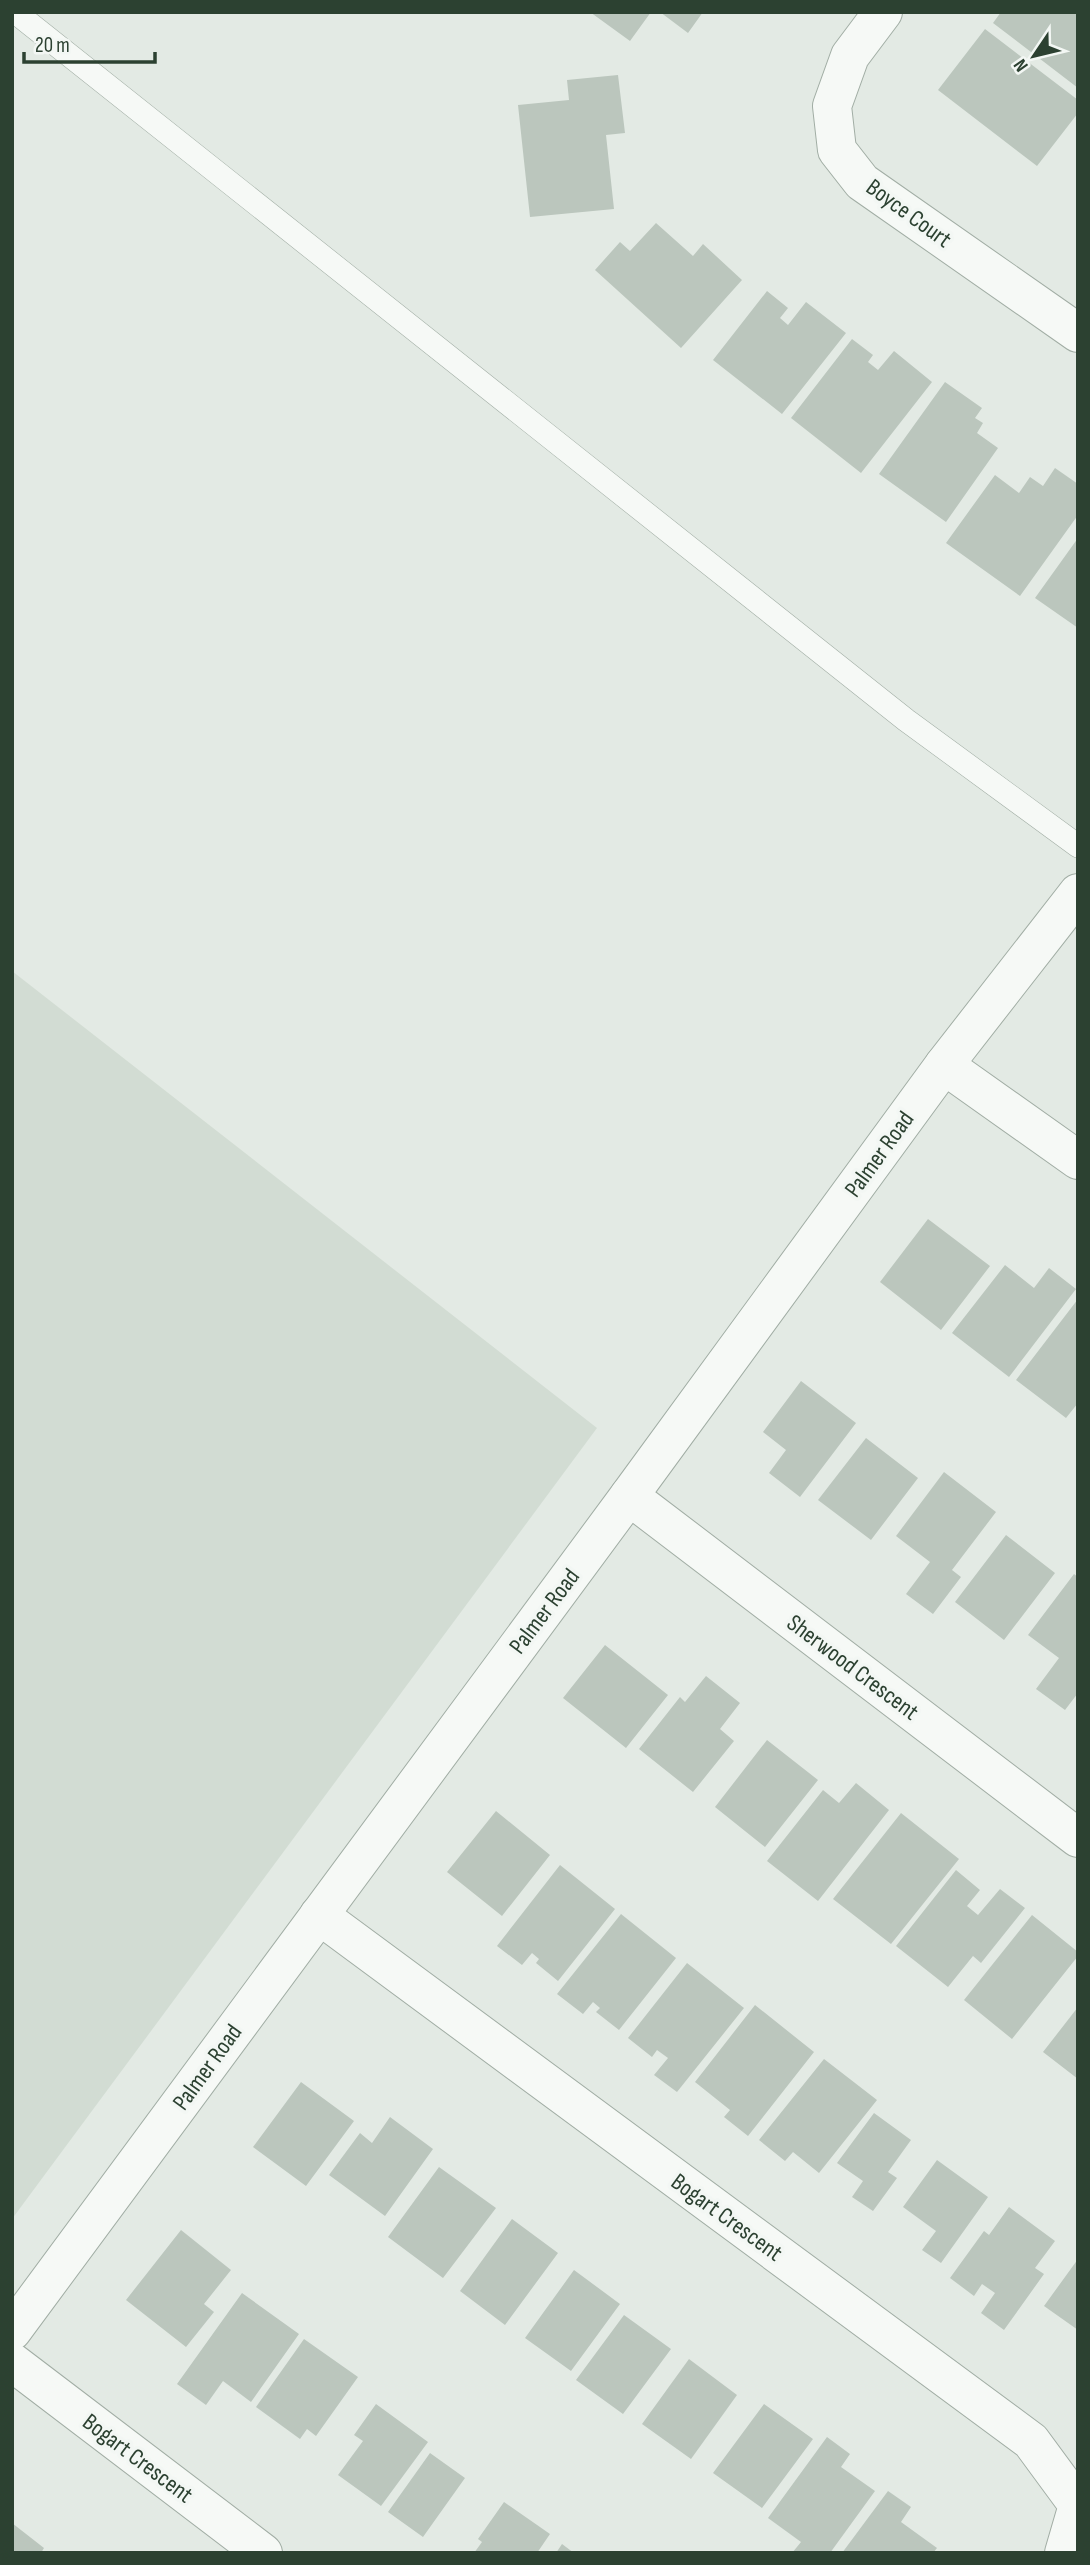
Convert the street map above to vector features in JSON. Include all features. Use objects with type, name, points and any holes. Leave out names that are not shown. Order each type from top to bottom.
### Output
[{"type":"street","name":"Boyce Court","points":[[883,12],[850,56],[831,106],[837,150],[862,181],[1078,333]]},
{"type":"street","name":"Palmer Road","points":[[12,2331],[944,1065],[1078,893]]},
{"type":"street","points":[[944,1065],[1078,1160]]},
{"type":"street","name":"Sherwood Crescent","points":[[629,1496],[1078,1838]]},
{"type":"street","name":"Bogart Crescent","points":[[319,1915],[1031,2441],[1077,2505],[1064,2553]]},
{"type":"street","name":"Bogart Crescent","points":[[12,2362],[263,2553]]},
{"type":"lane","points":[[15,12],[906,720],[1078,846]]},
{"type":"shaded area","points":[[12,971],[597,1428],[12,2219]]},
{"type":"building","points":[[590,12],[651,12],[630,41]]},
{"type":"building","points":[[660,12],[703,12],[688,33]]},
{"type":"building","points":[[1001,12],[1078,12],[1078,88],[993,23]]},
{"type":"building","points":[[985,29],[1078,100],[1078,113],[1037,166],[938,90]]},
{"type":"building","points":[[618,75],[625,133],[606,135],[614,209],[530,217],[518,105],[569,100],[567,80]]},
{"type":"building","points":[[656,223],[693,256],[703,244],[742,280],[681,348],[595,270],[620,242],[630,251]]},
{"type":"building","points":[[767,291],[788,308],[780,318],[788,325],[806,302],[846,333],[782,414],[713,360]]},
{"type":"building","points":[[852,339],[873,355],[868,362],[878,370],[894,351],[932,382],[861,473],[791,418]]},
{"type":"building","points":[[945,382],[982,408],[975,418],[983,423],[977,433],[998,448],[946,522],[879,474]]},
{"type":"building","points":[[1055,468],[1078,484],[1078,515],[1020,596],[946,543],[995,475],[1019,493],[1030,477],[1043,486]]},
{"type":"building","points":[[1078,538],[1078,628],[1035,598]]},
{"type":"building","points":[[928,1219],[990,1266],[941,1330],[880,1282]]},
{"type":"building","points":[[1005,1265],[1034,1288],[1049,1268],[1076,1289],[1009,1377],[952,1333]]},
{"type":"building","points":[[1078,1299],[1078,1403],[1066,1418],[1016,1380]]},
{"type":"building","points":[[801,1381],[856,1423],[800,1497],[769,1473],[786,1450],[763,1432]]},
{"type":"building","points":[[866,1438],[918,1478],[871,1540],[818,1500]]},
{"type":"building","points":[[944,1472],[996,1512],[952,1570],[961,1577],[933,1614],[906,1594],[930,1562],[896,1536]]},
{"type":"building","points":[[1006,1535],[1055,1573],[1004,1640],[955,1602]]},
{"type":"building","points":[[1074,1574],[1078,1577],[1078,1693],[1065,1710],[1036,1689],[1059,1658],[1028,1635]]},
{"type":"building","points":[[605,1645],[668,1695],[626,1748],[563,1698]]},
{"type":"building","points":[[706,1676],[740,1703],[720,1729],[734,1741],[693,1792],[639,1749],[680,1697],[685,1702]]},
{"type":"building","points":[[767,1740],[818,1780],[765,1847],[715,1807]]},
{"type":"building","points":[[856,1783],[889,1810],[818,1901],[767,1861],[823,1790],[839,1803]]},
{"type":"building","points":[[496,1811],[550,1855],[502,1916],[447,1872]]},
{"type":"building","points":[[901,1813],[959,1859],[891,1944],[833,1899]]},
{"type":"building","points":[[560,1865],[615,1909],[558,1981],[536,1963],[539,1959],[532,1953],[522,1965],[497,1946]]},
{"type":"building","points":[[956,1870],[980,1890],[967,1906],[978,1915],[1000,1889],[1025,1908],[981,1963],[973,1956],[948,1987],[896,1946]]},
{"type":"building","points":[[621,1914],[676,1958],[619,2030],[596,2012],[600,2008],[593,2002],[583,2014],[557,1994]]},
{"type":"building","points":[[1032,1915],[1078,1952],[1078,1956],[1012,2039],[964,2000]]},
{"type":"building","points":[[687,1963],[744,2008],[677,2092],[654,2075],[668,2058],[657,2050],[652,2057],[628,2038]]},
{"type":"building","points":[[755,2005],[814,2052],[748,2136],[724,2117],[730,2110],[695,2082]]},
{"type":"building","points":[[1078,2007],[1078,2079],[1043,2052]]},
{"type":"building","points":[[824,2059],[877,2100],[819,2173],[793,2152],[785,2161],[759,2140]]},
{"type":"building","points":[[301,2082],[354,2121],[306,2186],[253,2147]]},
{"type":"building","points":[[874,2113],[911,2140],[888,2172],[897,2178],[873,2211],[852,2197],[863,2181],[837,2163]]},
{"type":"building","points":[[390,2117],[433,2149],[385,2216],[329,2175],[360,2133],[372,2143]]},
{"type":"building","points":[[937,2160],[988,2197],[941,2263],[922,2250],[936,2231],[903,2207]]},
{"type":"building","points":[[439,2167],[496,2208],[443,2278],[388,2237]]},
{"type":"building","points":[[1009,2207],[1055,2241],[1035,2268],[1044,2274],[1004,2330],[981,2313],[995,2293],[982,2284],[974,2296],[950,2278],[984,2231],[989,2235]]},
{"type":"building","points":[[512,2219],[558,2253],[505,2325],[460,2291]]},
{"type":"building","points":[[181,2230],[231,2270],[204,2304],[214,2312],[186,2347],[126,2300]]},
{"type":"building","points":[[1078,2259],[1078,2330],[1044,2306]]},
{"type":"building","points":[[574,2270],[620,2304],[571,2371],[525,2338]]},
{"type":"building","points":[[242,2293],[299,2334],[251,2402],[223,2381],[206,2405],[177,2384]]},
{"type":"building","points":[[624,2315],[671,2349],[623,2414],[576,2380]]},
{"type":"building","points":[[304,2339],[358,2377],[316,2436],[307,2429],[300,2439],[256,2407]]},
{"type":"building","points":[[689,2359],[737,2395],[691,2459],[642,2424]]},
{"type":"building","points":[[376,2404],[428,2442],[381,2506],[338,2475],[363,2441],[354,2435]]},
{"type":"building","points":[[764,2404],[813,2439],[762,2508],[713,2473]]},
{"type":"building","points":[[827,2437],[850,2454],[841,2467],[875,2491],[830,2553],[792,2553],[801,2542],[768,2518]]},
{"type":"building","points":[[430,2453],[465,2478],[423,2537],[388,2512]]},
{"type":"building","points":[[888,2491],[911,2507],[901,2522],[937,2548],[933,2553],[842,2553]]},
{"type":"building","points":[[504,2502],[550,2534],[537,2553],[474,2553],[482,2542],[478,2539]]},
{"type":"building","points":[[12,2523],[44,2548],[41,2553],[12,2553]]},
{"type":"building","points":[[562,2544],[574,2553],[556,2553]]}]
